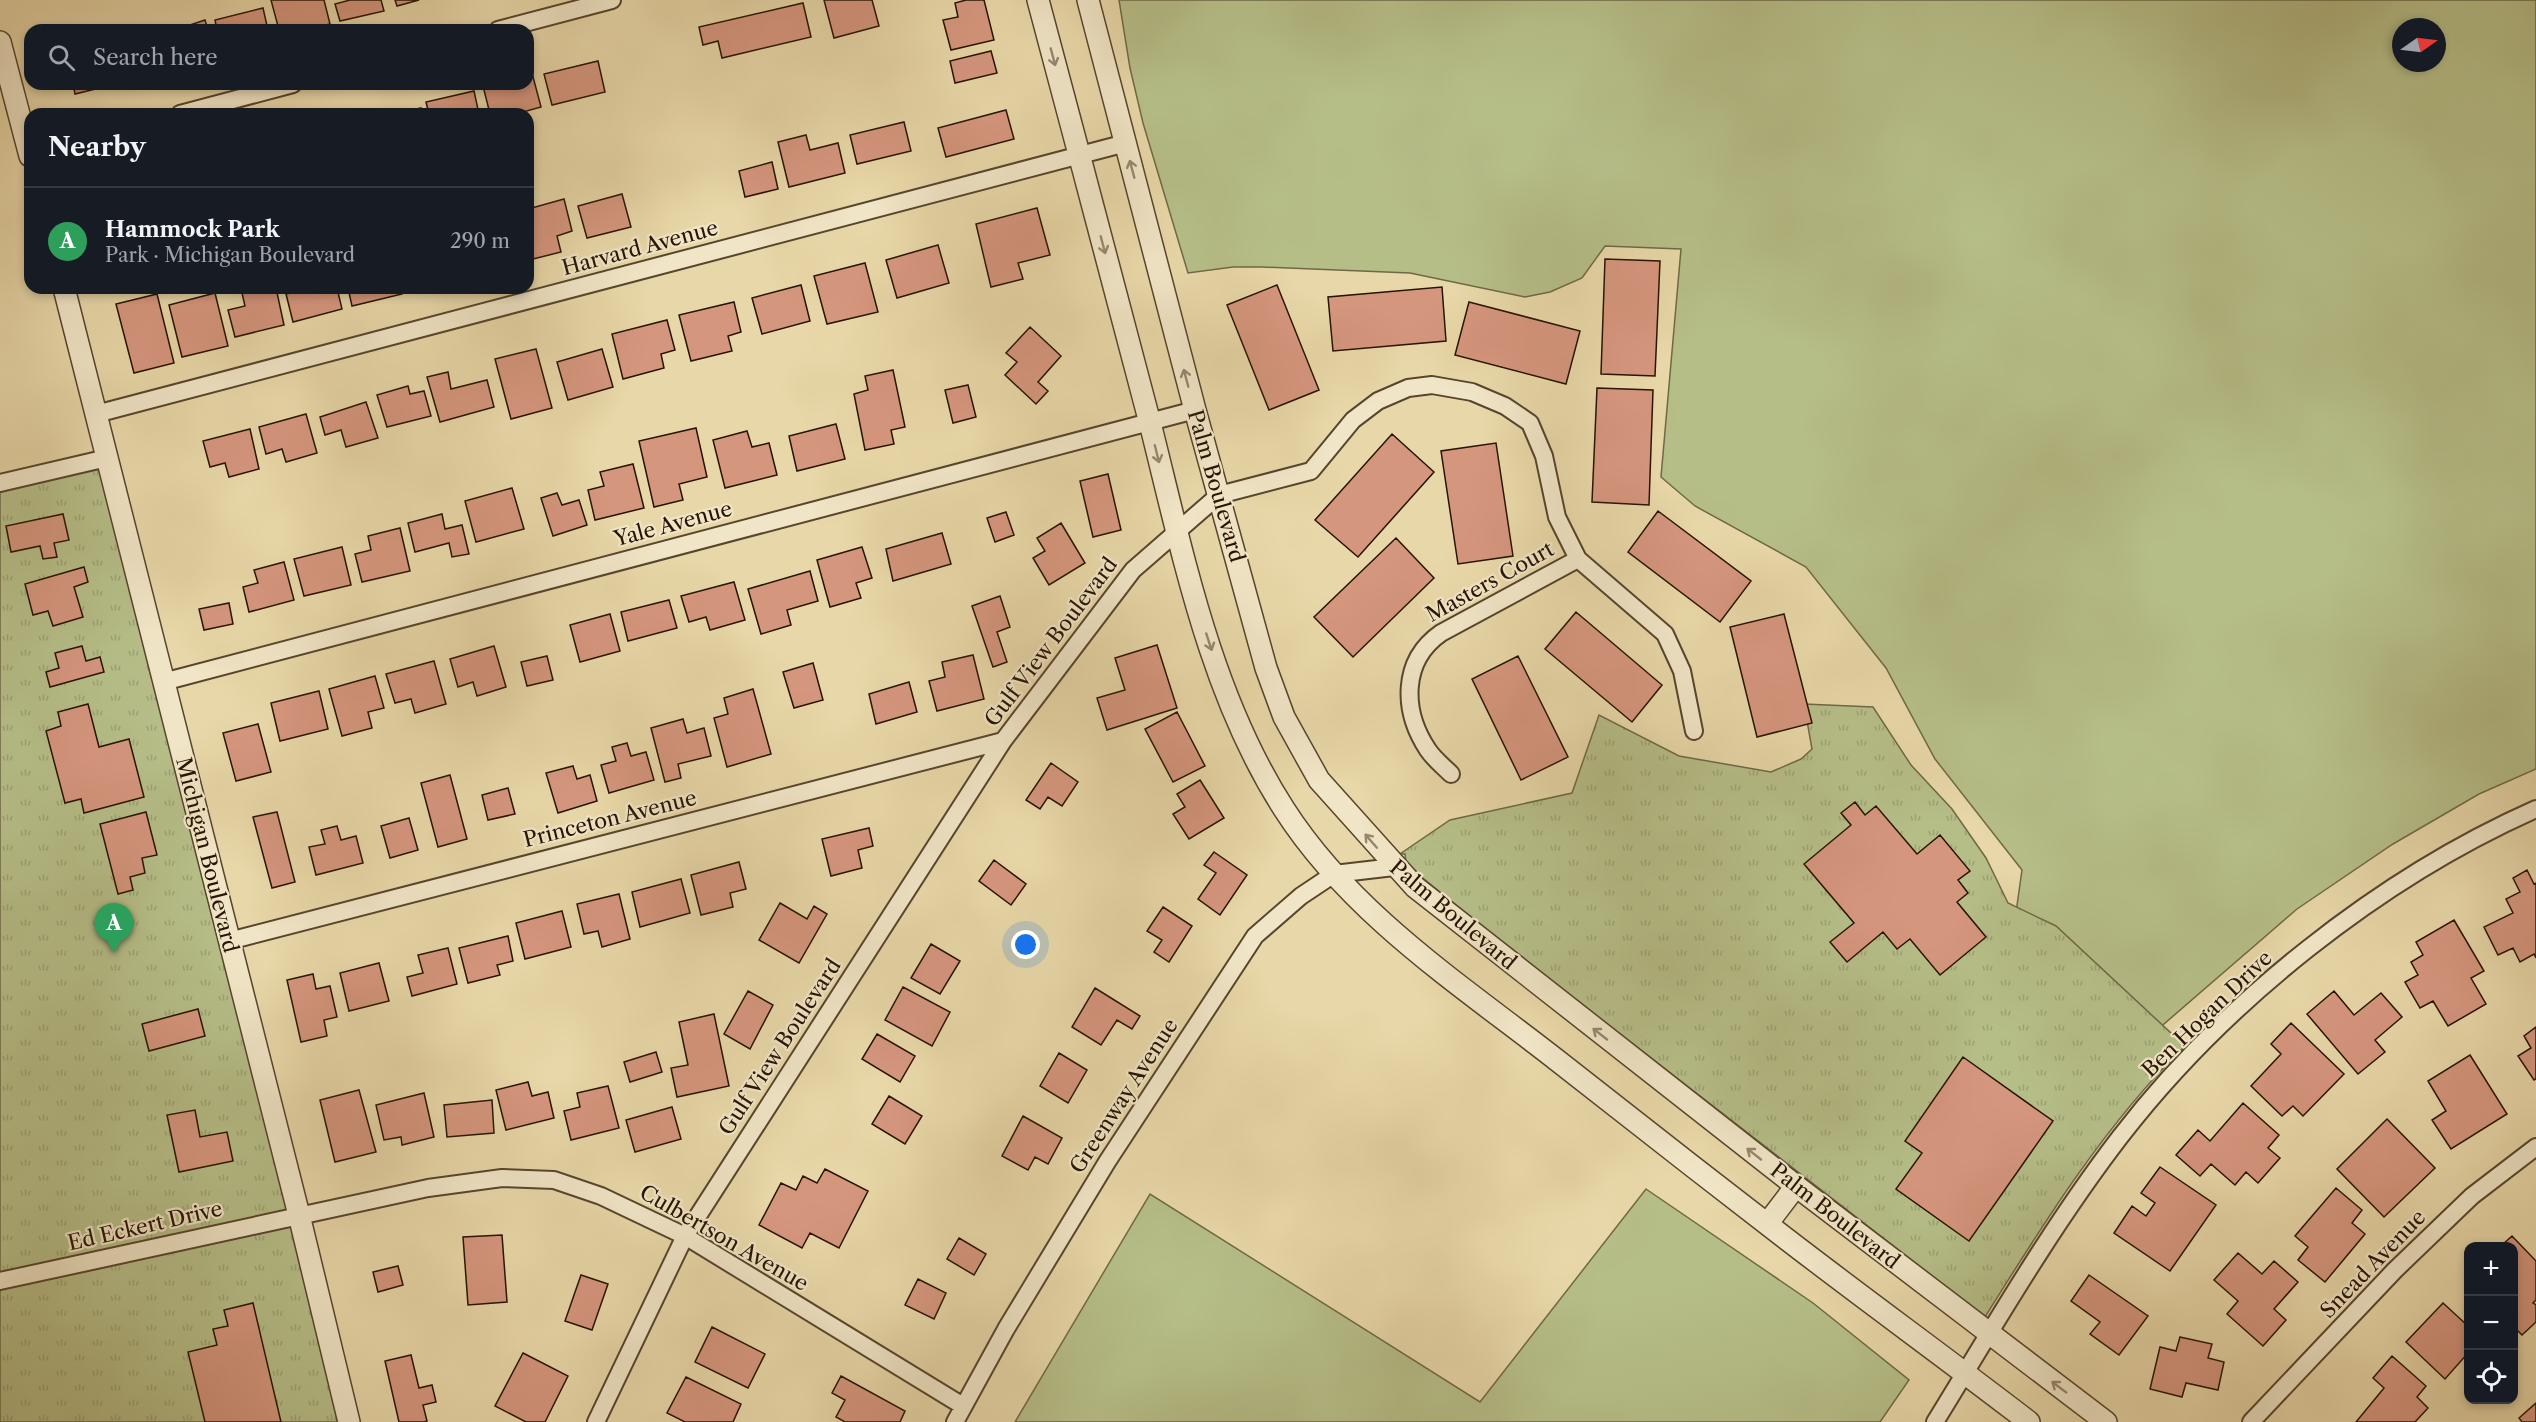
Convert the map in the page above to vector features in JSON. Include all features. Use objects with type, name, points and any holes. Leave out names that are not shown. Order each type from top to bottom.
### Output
[{"type":"street","points":[[521,24],[612,0]]},
{"type":"street","points":[[1038,0],[1176,532],[1217,667],[1249,748],[1285,811],[1334,873],[1396,936],[1767,1224],[2029,1422]]},
{"type":"street","name":"Palm Boulevard","points":[[1088,0],[1195,410],[1266,668],[1284,717],[1318,780],[1394,867],[1482,942],[1988,1334],[2106,1422]]},
{"type":"street","points":[[0,42],[24,132]]},
{"type":"street","points":[[203,108],[270,90]]},
{"type":"street","name":"Harvard Avenue","points":[[96,414],[1126,143]]},
{"type":"street","name":"Michigan Boulevard","points":[[66,294],[299,1215],[349,1422]]},
{"type":"street","name":"Gulf View Boulevard","points":[[596,1422],[685,1236],[1003,741],[1133,570],[1219,495],[1311,471],[1353,420],[1378,401],[1408,388],[1432,385],[1472,392],[1505,406],[1530,423],[1544,456],[1557,517],[1578,559],[1665,634],[1682,671],[1694,731]]},
{"type":"street","name":"Yale Avenue","points":[[163,682],[1195,410]]},
{"type":"street","points":[[0,483],[107,458]]},
{"type":"street","name":"Masters Court","points":[[1451,774],[1428,750],[1413,718],[1409,691],[1414,662],[1427,643],[1441,633],[1578,559]]},
{"type":"street","name":"Princeton Avenue","points":[[229,941],[1003,741]]},
{"type":"street","name":"Ben Hogan Drive","points":[[1935,1422],[2034,1260],[2120,1137],[2181,1066],[2256,992],[2341,924],[2429,866],[2536,809]]},
{"type":"street","name":"Greenway Avenue","points":[[955,1422],[1006,1329],[1107,1162],[1255,936],[1301,896],[1334,873],[1394,867]]},
{"type":"street","name":"Snead Avenue","points":[[2250,1422],[2395,1270],[2472,1196],[2536,1147]]},
{"type":"street","name":"Culbertson Avenue","points":[[299,1215],[428,1188],[502,1178],[554,1180],[601,1196],[685,1236],[963,1406]]},
{"type":"street","points":[[1767,1224],[1796,1186]]},
{"type":"street","name":"Ed Eckert Drive","points":[[0,1281],[299,1215]]},
{"type":"green space","points":[[1119,0],[2536,0],[2536,769],[2479,794],[2393,844],[2297,909],[2098,1081],[2003,1004],[2022,870],[1935,759],[1886,668],[1806,567],[1695,506],[1661,477],[1681,249],[1605,246],[1582,278],[1550,292],[1525,297],[1410,273],[1233,267],[1188,273],[1143,123],[1130,68]]},
{"type":"green space","points":[[107,458],[341,1422],[0,1422],[0,484]]},
{"type":"green space","points":[[1804,704],[1873,707],[1911,765],[1952,809],[1986,858],[2008,903],[2056,926],[2185,1046],[2156,1076],[2102,1141],[2053,1211],[1985,1317],[1490,933],[1424,879],[1406,862],[1405,854],[1400,854],[1450,820],[1572,793],[1599,715],[1679,756],[1771,772],[1801,759],[1812,749]]},
{"type":"green space","points":[[1646,1189],[1813,1303],[1909,1380],[1880,1422],[1015,1422],[1150,1194],[1480,1402]]},
{"type":"building","points":[[271,0],[324,0],[330,24],[277,24]]},
{"type":"building","points":[[350,0],[381,0],[384,11],[340,21],[335,4]]},
{"type":"building","points":[[395,0],[419,0],[397,6]]},
{"type":"building","points":[[824,0],[872,0],[879,26],[834,38]]},
{"type":"building","points":[[966,0],[984,0],[994,40],[951,50],[943,20],[958,17],[955,3]]},
{"type":"building","points":[[803,3],[811,37],[722,58],[718,41],[703,45],[699,27]]},
{"type":"building","points":[[263,8],[267,24],[216,24],[215,20]]},
{"type":"building","points":[[205,20],[206,24],[193,24]]},
{"type":"building","points":[[991,51],[997,73],[955,83],[950,61]]},
{"type":"building","points":[[598,61],[605,92],[552,105],[544,74]]},
{"type":"building","points":[[534,81],[541,107],[534,109],[488,108],[484,90],[534,90]]},
{"type":"building","points":[[74,90],[91,90],[75,94]]},
{"type":"building","points":[[474,91],[478,108],[428,108],[426,102]]},
{"type":"building","points":[[1006,110],[1014,139],[946,157],[938,128]]},
{"type":"building","points":[[904,122],[911,151],[857,164],[850,135]]},
{"type":"building","points":[[806,135],[810,150],[838,143],[845,173],[789,187],[778,142]]},
{"type":"building","points":[[772,162],[778,189],[745,197],[739,171]]},
{"type":"building","points":[[622,194],[631,227],[587,238],[578,206]]},
{"type":"building","points":[[564,199],[572,231],[557,236],[561,252],[534,259],[534,207]]},
{"type":"building","points":[[1037,208],[1050,255],[1018,263],[1023,279],[991,287],[976,224]]},
{"type":"building","points":[[938,245],[949,283],[897,298],[886,260]]},
{"type":"building","points":[[1605,259],[1660,261],[1655,376],[1601,374]]},
{"type":"building","points":[[865,263],[878,312],[827,324],[814,276]]},
{"type":"building","points":[[801,285],[810,321],[762,334],[752,298]]},
{"type":"building","points":[[1277,285],[1319,390],[1269,410],[1227,305]]},
{"type":"building","points":[[1442,287],[1446,341],[1333,351],[1328,297]]},
{"type":"building","points":[[157,294],[174,363],[134,373],[116,304]]},
{"type":"building","points":[[215,294],[228,346],[182,357],[169,305]]},
{"type":"building","points":[[242,294],[277,294],[284,325],[235,337],[228,310],[245,306]]},
{"type":"building","points":[[286,294],[338,294],[342,309],[293,322]]},
{"type":"building","points":[[349,294],[402,294],[352,306]]},
{"type":"building","points":[[734,302],[741,332],[728,336],[732,351],[691,361],[679,315]]},
{"type":"building","points":[[1469,302],[1580,331],[1566,384],[1455,355]]},
{"type":"building","points":[[667,320],[675,350],[661,354],[664,368],[623,379],[612,334]]},
{"type":"building","points":[[1030,327],[1061,356],[1038,382],[1048,391],[1036,404],[1005,375],[1017,362],[1006,353]]},
{"type":"building","points":[[536,349],[552,408],[511,419],[495,359]]},
{"type":"building","points":[[602,349],[613,387],[568,400],[557,362]]},
{"type":"building","points":[[893,370],[905,427],[891,430],[894,444],[865,450],[854,394],[868,390],[865,376]]},
{"type":"building","points":[[448,372],[451,389],[487,380],[494,407],[440,422],[427,377]]},
{"type":"building","points":[[968,385],[976,417],[953,423],[945,390]]},
{"type":"building","points":[[408,386],[410,394],[424,391],[431,416],[387,427],[377,395]]},
{"type":"building","points":[[1597,388],[1653,390],[1649,505],[1592,502]]},
{"type":"building","points":[[366,402],[378,438],[346,447],[341,430],[325,435],[320,417]]},
{"type":"building","points":[[306,414],[317,453],[286,462],[282,449],[266,454],[259,427]]},
{"type":"building","points":[[836,424],[845,459],[797,471],[789,436]]},
{"type":"building","points":[[696,428],[707,477],[679,484],[683,500],[654,507],[639,441]]},
{"type":"building","points":[[250,429],[259,469],[229,477],[225,463],[210,467],[203,441]]},
{"type":"building","points":[[747,431],[752,447],[769,443],[777,475],[725,488],[713,440]]},
{"type":"building","points":[[1392,434],[1434,472],[1358,557],[1315,520]]},
{"type":"building","points":[[1496,443],[1513,556],[1458,564],[1441,451]]},
{"type":"building","points":[[633,464],[644,508],[595,520],[588,490],[604,486],[600,472]]},
{"type":"building","points":[[1108,474],[1121,530],[1093,537],[1080,481]]},
{"type":"building","points":[[512,488],[524,529],[476,542],[465,501]]},
{"type":"building","points":[[557,493],[562,505],[579,500],[587,525],[553,536],[541,498]]},
{"type":"building","points":[[1658,511],[1751,581],[1720,622],[1628,552]]},
{"type":"building","points":[[1006,512],[1014,535],[995,542],[987,518]]},
{"type":"building","points":[[63,514],[69,540],[54,543],[57,557],[43,559],[40,546],[11,552],[6,526]]},
{"type":"building","points":[[442,514],[445,529],[462,525],[469,554],[452,557],[449,543],[415,552],[408,523]]},
{"type":"building","points":[[1061,523],[1085,563],[1049,585],[1033,558],[1045,551],[1037,538]]},
{"type":"building","points":[[400,528],[410,571],[362,582],[355,554],[371,550],[368,536]]},
{"type":"building","points":[[942,533],[951,564],[893,581],[886,549]]},
{"type":"building","points":[[1396,538],[1434,578],[1353,657],[1314,617]]},
{"type":"building","points":[[342,547],[351,585],[304,596],[294,559]]},
{"type":"building","points":[[862,547],[872,578],[856,583],[861,598],[830,607],[817,560]]},
{"type":"building","points":[[284,562],[294,600],[249,612],[243,587],[258,583],[254,570]]},
{"type":"building","points":[[84,567],[88,582],[74,587],[83,617],[53,626],[48,611],[33,615],[25,584]]},
{"type":"building","points":[[810,571],[818,601],[787,610],[791,625],[761,634],[748,589]]},
{"type":"building","points":[[734,582],[745,620],[710,630],[706,617],[689,622],[681,596]]},
{"type":"building","points":[[1000,596],[1010,627],[997,632],[1007,662],[993,667],[972,606]]},
{"type":"building","points":[[669,600],[677,628],[628,641],[621,612]]},
{"type":"building","points":[[229,603],[233,624],[204,630],[199,609]]},
{"type":"building","points":[[1576,612],[1662,685],[1632,722],[1545,649]]},
{"type":"building","points":[[610,614],[620,651],[580,662],[570,625]]},
{"type":"building","points":[[1784,614],[1812,723],[1757,737],[1730,627]]},
{"type":"building","points":[[1157,645],[1177,708],[1107,730],[1097,698],[1125,690],[1115,658]]},
{"type":"building","points":[[82,646],[86,661],[100,657],[104,672],[50,687],[46,672],[59,668],[55,653]]},
{"type":"building","points":[[494,646],[506,687],[477,696],[473,682],[458,687],[450,659]]},
{"type":"building","points":[[973,655],[984,699],[937,711],[929,681],[945,677],[942,662]]},
{"type":"building","points":[[547,656],[553,680],[527,686],[521,662]]},
{"type":"building","points":[[1518,656],[1568,757],[1521,780],[1472,679]]},
{"type":"building","points":[[434,661],[446,704],[415,713],[411,699],[395,703],[386,674]]},
{"type":"building","points":[[813,663],[823,700],[794,708],[783,672]]},
{"type":"building","points":[[375,676],[384,708],[368,712],[372,728],[342,736],[329,689]]},
{"type":"building","points":[[909,682],[917,712],[876,724],[869,694]]},
{"type":"building","points":[[753,689],[771,754],[727,767],[714,718],[728,714],[724,698]]},
{"type":"building","points":[[319,691],[328,729],[280,741],[271,703]]},
{"type":"building","points":[[88,704],[99,747],[129,739],[144,797],[84,813],[81,799],[65,803],[46,731],[61,726],[58,712]]},
{"type":"building","points":[[1177,712],[1205,766],[1173,782],[1145,729]]},
{"type":"building","points":[[683,719],[687,733],[704,728],[711,756],[678,764],[681,778],[665,782],[651,728]]},
{"type":"building","points":[[258,724],[271,772],[236,781],[223,733]]},
{"type":"building","points":[[627,743],[631,756],[646,752],[654,780],[609,793],[601,765],[616,761],[612,747]]},
{"type":"building","points":[[1051,763],[1078,782],[1062,806],[1048,797],[1040,809],[1026,800]]},
{"type":"building","points":[[573,766],[577,779],[590,775],[597,801],[558,813],[546,773]]},
{"type":"building","points":[[450,775],[467,839],[438,847],[421,783]]},
{"type":"building","points":[[1200,780],[1224,818],[1189,839],[1173,814],[1185,807],[1177,794]]},
{"type":"building","points":[[508,788],[515,814],[488,820],[482,795]]},
{"type":"building","points":[[1855,802],[1865,815],[1876,806],[1917,854],[1940,835],[1970,871],[1958,880],[1968,893],[1957,902],[1986,937],[1940,975],[1910,939],[1897,949],[1883,932],[1847,962],[1830,942],[1854,923],[1804,864],[1851,825],[1841,813]]},
{"type":"building","points":[[146,812],[157,855],[142,858],[145,873],[130,877],[133,890],[118,894],[100,824]]},
{"type":"building","points":[[277,812],[295,882],[272,888],[253,817]]},
{"type":"building","points":[[409,818],[418,850],[390,858],[381,826]]},
{"type":"building","points":[[337,826],[341,840],[356,836],[363,863],[316,875],[309,847],[325,844],[321,830]]},
{"type":"building","points":[[869,828],[873,846],[858,850],[862,868],[831,876],[822,839]]},
{"type":"building","points":[[1214,852],[1247,875],[1220,915],[1198,899],[1216,873],[1204,865]]},
{"type":"building","points":[[994,860],[1026,884],[1011,905],[979,881]]},
{"type":"building","points":[[739,862],[746,889],[730,893],[733,907],[701,915],[691,875]]},
{"type":"building","points":[[2527,870],[2534,884],[2536,883],[2536,958],[2534,954],[2520,962],[2513,948],[2498,955],[2484,927],[2513,913],[2506,899],[2520,892],[2513,878]]},
{"type":"building","points":[[681,879],[690,913],[640,927],[632,892]]},
{"type":"building","points":[[619,894],[630,939],[602,947],[598,931],[584,934],[577,904]]},
{"type":"building","points":[[780,903],[807,919],[814,906],[827,914],[799,963],[759,940]]},
{"type":"building","points":[[1163,907],[1192,926],[1169,962],[1154,952],[1162,940],[1147,931]]},
{"type":"building","points":[[562,911],[571,947],[525,959],[516,923]]},
{"type":"building","points":[[2454,920],[2484,971],[2471,978],[2486,1004],[2448,1026],[2433,1001],[2420,1008],[2405,982],[2418,975],[2411,962],[2423,955],[2416,942]]},
{"type":"building","points":[[508,936],[513,961],[497,965],[500,975],[468,983],[459,948]]},
{"type":"building","points":[[931,944],[960,961],[940,994],[911,978]]},
{"type":"building","points":[[448,948],[457,984],[412,996],[407,977],[423,973],[418,955]]},
{"type":"building","points":[[379,963],[389,1001],[349,1011],[340,973]]},
{"type":"building","points":[[313,974],[316,989],[330,986],[337,1017],[324,1020],[327,1036],[301,1042],[287,980]]},
{"type":"building","points":[[903,987],[950,1012],[932,1046],[885,1020]]},
{"type":"building","points":[[1095,988],[1140,1016],[1132,1029],[1117,1020],[1101,1045],[1072,1027]]},
{"type":"building","points":[[748,991],[773,1005],[750,1049],[724,1034]]},
{"type":"building","points":[[2334,991],[2354,1015],[2381,993],[2402,1017],[2375,1040],[2385,1052],[2358,1074],[2307,1014]]},
{"type":"building","points":[[198,1009],[205,1036],[149,1051],[142,1024]]},
{"type":"building","points":[[714,1014],[729,1086],[677,1097],[671,1068],[688,1065],[679,1022]]},
{"type":"building","points":[[2291,1023],[2344,1074],[2303,1116],[2293,1106],[2282,1116],[2251,1086],[2281,1054],[2271,1044]]},
{"type":"building","points":[[2536,1027],[2536,1079],[2534,1080],[2518,1056],[2531,1048],[2524,1036]]},
{"type":"building","points":[[877,1034],[915,1056],[900,1082],[862,1059]]},
{"type":"building","points":[[656,1052],[662,1072],[630,1082],[624,1062]]},
{"type":"building","points":[[1059,1053],[1087,1070],[1068,1103],[1040,1086]]},
{"type":"building","points":[[2470,1055],[2507,1114],[2451,1149],[2432,1120],[2446,1111],[2428,1081]]},
{"type":"building","points":[[1963,1057],[2053,1121],[1969,1241],[1896,1189],[1922,1153],[1905,1141]]},
{"type":"building","points":[[528,1082],[532,1096],[548,1092],[554,1118],[506,1130],[496,1090]]},
{"type":"building","points":[[608,1086],[619,1128],[571,1140],[564,1111],[580,1107],[577,1093]]},
{"type":"building","points":[[359,1090],[376,1152],[335,1162],[320,1100]]},
{"type":"building","points":[[424,1093],[434,1137],[402,1145],[401,1137],[384,1140],[376,1105]]},
{"type":"building","points":[[889,1096],[922,1116],[905,1144],[872,1124]]},
{"type":"building","points":[[492,1100],[494,1133],[447,1137],[444,1105]]},
{"type":"building","points":[[2243,1103],[2279,1135],[2268,1148],[2280,1158],[2258,1183],[2246,1172],[2235,1185],[2211,1164],[2200,1176],[2176,1155],[2198,1130],[2210,1141]]},
{"type":"building","points":[[672,1107],[681,1139],[635,1152],[626,1120]]},
{"type":"building","points":[[195,1110],[200,1137],[227,1132],[233,1161],[179,1172],[167,1115]]},
{"type":"building","points":[[1023,1116],[1062,1138],[1048,1164],[1035,1157],[1028,1170],[1002,1156]]},
{"type":"building","points":[[2387,1119],[2435,1168],[2384,1217],[2337,1169]]},
{"type":"building","points":[[2160,1167],[2216,1205],[2170,1271],[2114,1233],[2132,1206],[2146,1216],[2155,1203],[2141,1193]]},
{"type":"building","points":[[825,1169],[868,1191],[839,1248],[810,1233],[802,1248],[759,1225],[781,1183],[796,1190],[803,1176],[817,1183]]},
{"type":"building","points":[[2336,1188],[2362,1210],[2352,1223],[2365,1234],[2325,1282],[2298,1260],[2308,1247],[2295,1236]]},
{"type":"building","points":[[502,1235],[507,1302],[468,1305],[463,1237]]},
{"type":"building","points":[[2512,1236],[2518,1242],[2505,1242]]},
{"type":"building","points":[[959,1238],[986,1254],[974,1275],[947,1259]]},
{"type":"building","points":[[2518,1242],[2536,1261],[2536,1300],[2533,1303],[2536,1305],[2536,1322],[2522,1335],[2518,1331]]},
{"type":"building","points":[[2238,1253],[2262,1274],[2274,1261],[2298,1282],[2274,1309],[2286,1320],[2263,1346],[2227,1314],[2238,1301],[2214,1280]]},
{"type":"building","points":[[398,1266],[403,1285],[378,1292],[373,1272]]},
{"type":"building","points":[[581,1275],[608,1284],[592,1330],[565,1321]]},
{"type":"building","points":[[2089,1275],[2148,1316],[2119,1355],[2090,1334],[2100,1322],[2071,1301]]},
{"type":"building","points":[[918,1279],[946,1293],[934,1319],[905,1305]]},
{"type":"building","points":[[253,1303],[281,1422],[205,1422],[188,1352],[217,1345],[213,1329],[228,1326],[224,1310]]},
{"type":"building","points":[[2443,1303],[2464,1322],[2464,1358],[2445,1379],[2406,1342]]},
{"type":"building","points":[[712,1327],[765,1354],[748,1388],[695,1362]]},
{"type":"building","points":[[2180,1337],[2212,1344],[2208,1358],[2224,1362],[2218,1390],[2186,1383],[2182,1397],[2150,1389],[2160,1347],[2176,1351]]},
{"type":"building","points":[[523,1353],[568,1376],[545,1422],[526,1422],[495,1406]]},
{"type":"building","points":[[411,1355],[419,1388],[432,1385],[436,1402],[423,1405],[427,1421],[424,1422],[399,1422],[385,1361]]},
{"type":"building","points":[[2392,1356],[2426,1386],[2417,1397],[2428,1408],[2415,1422],[2356,1422],[2384,1388],[2373,1378]]},
{"type":"building","points":[[841,1376],[905,1411],[900,1422],[845,1422],[836,1417],[845,1400],[832,1393]]},
{"type":"building","points":[[686,1377],[741,1404],[733,1422],[685,1422],[667,1413]]},
{"type":"building","points":[[2536,1403],[2536,1422],[2522,1422],[2519,1418]]},
{"type":"place","name":"Hammock Park","points":[[114,953]]}]
